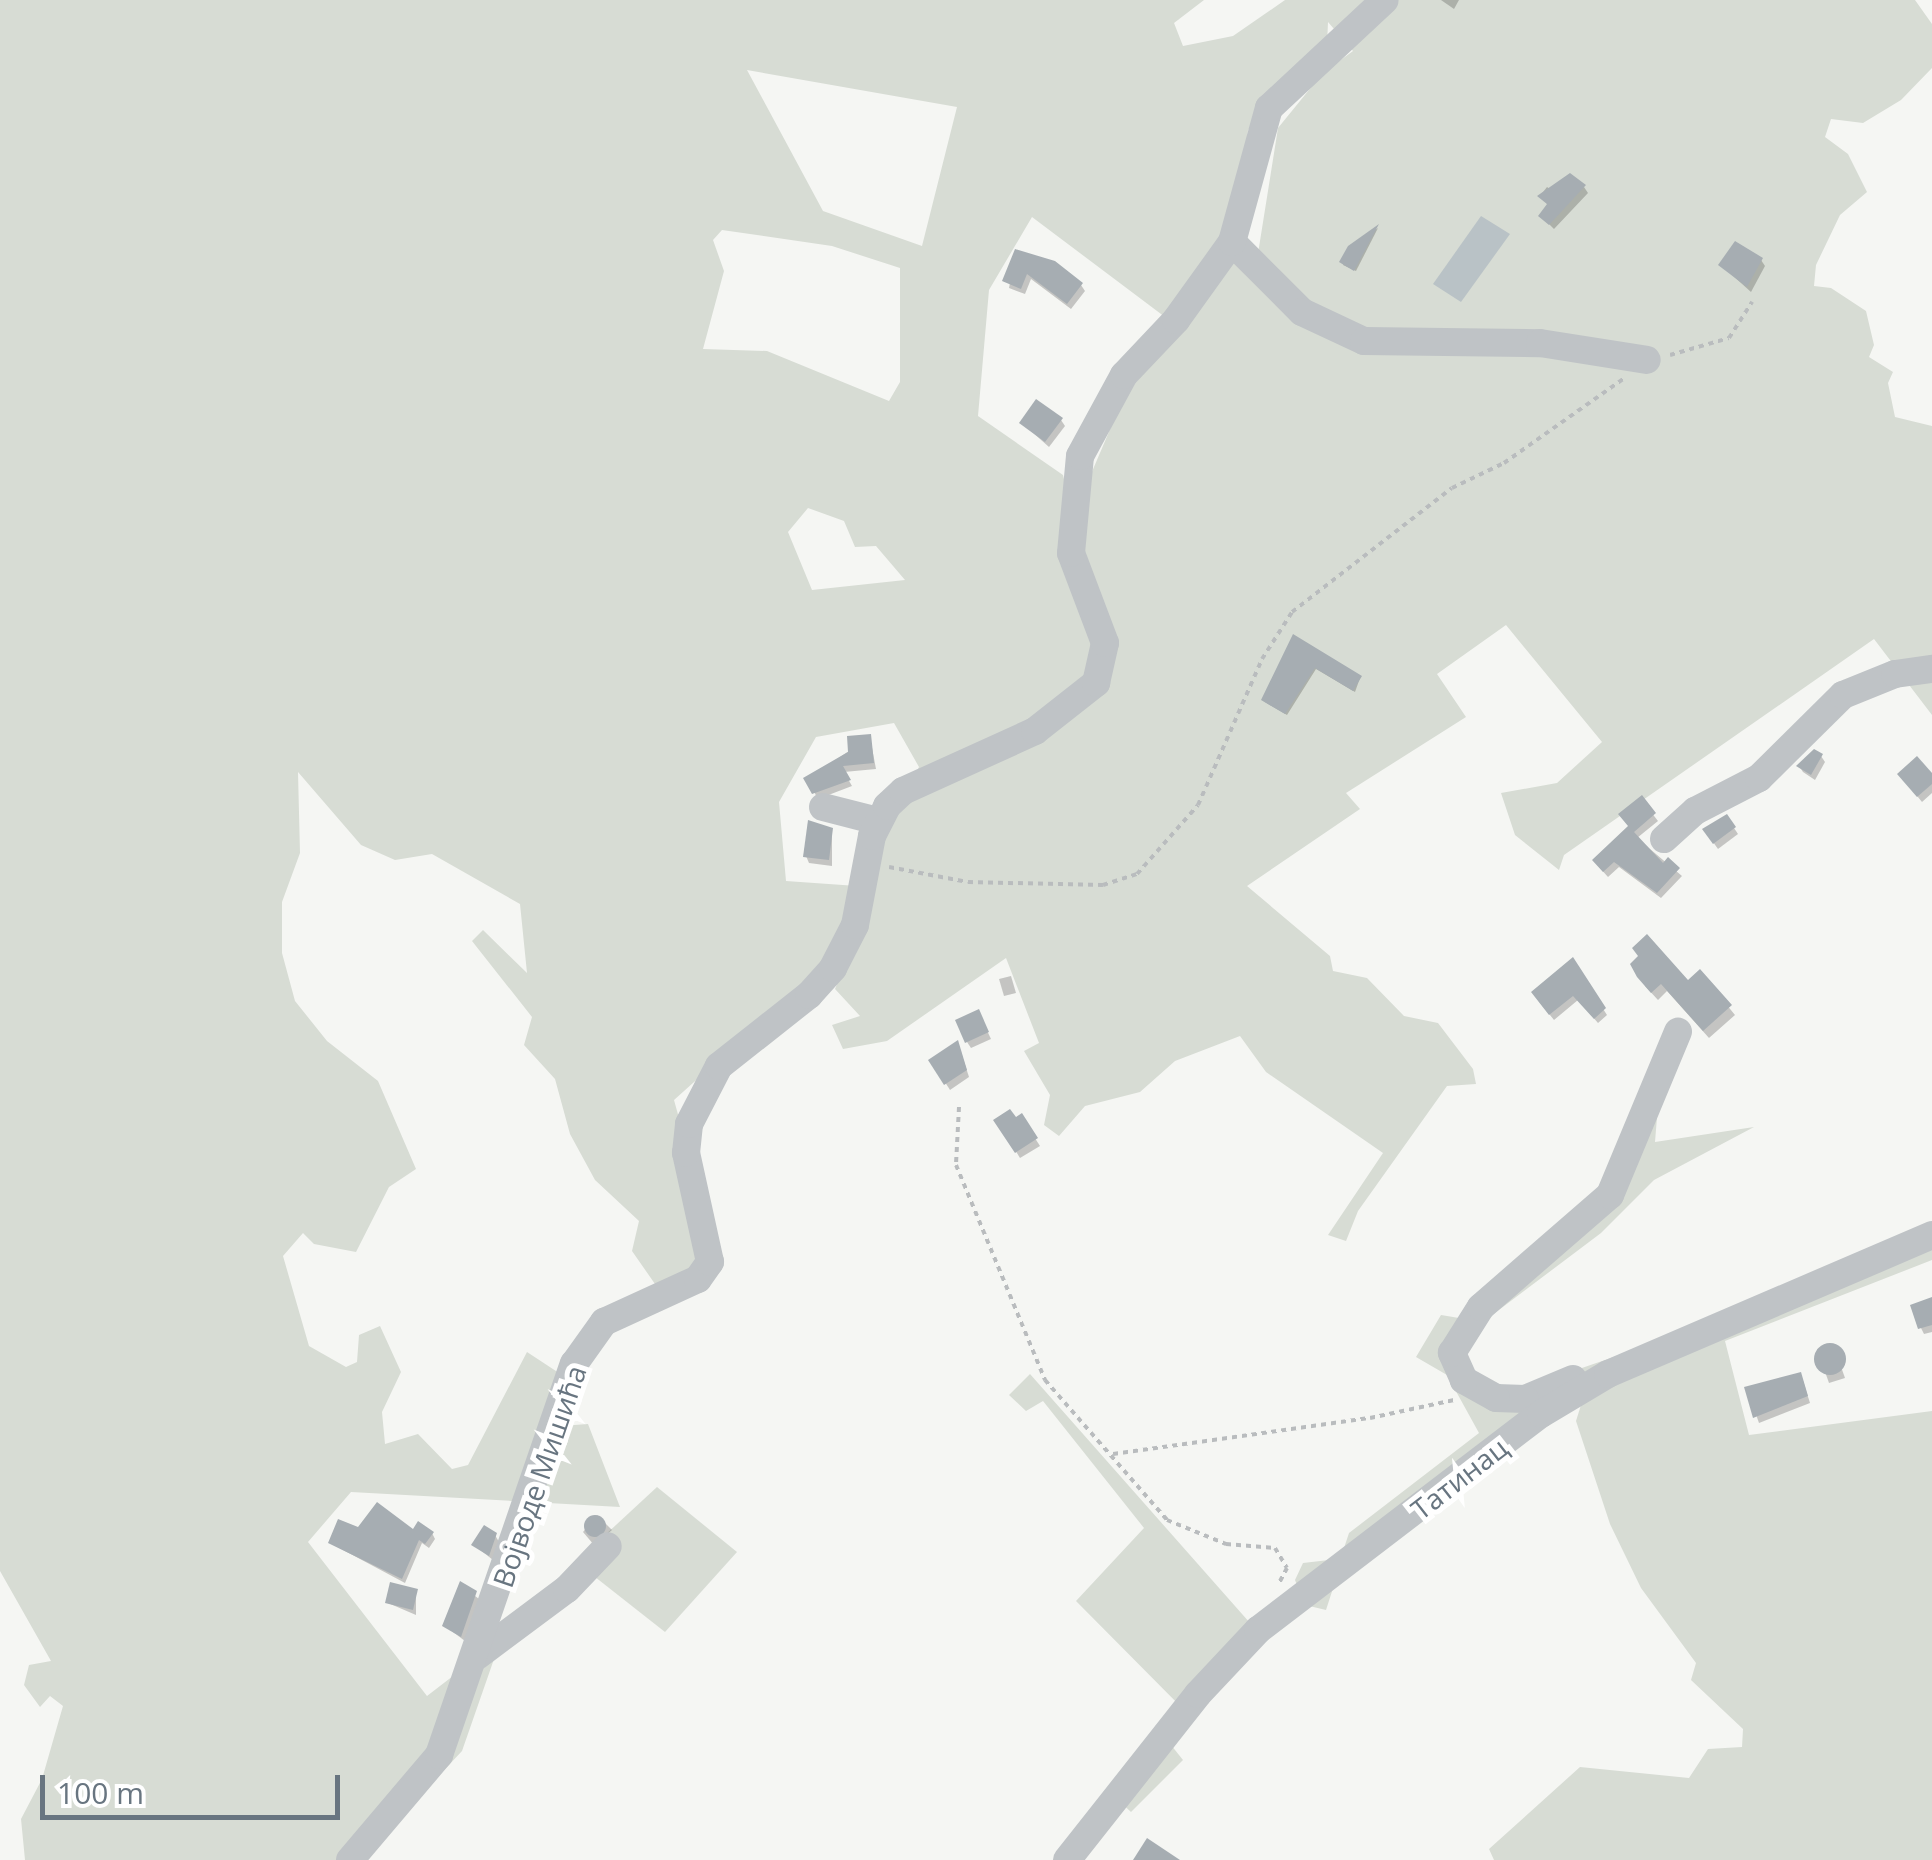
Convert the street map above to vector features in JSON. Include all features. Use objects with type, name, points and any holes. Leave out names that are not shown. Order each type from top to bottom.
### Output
[{"type":"street","points":[[823,807],[878,821],[904,791],[1035,731],[1096,683],[1105,644],[1072,554],[1071,502],[1080,456],[1124,375],[1176,320],[1232,242],[1269,108],[1386,0]]},
{"type":"street","points":[[1232,242],[1302,312],[1364,340],[1540,343],[1648,360]]},
{"type":"street","points":[[1664,839],[1695,811],[1759,778],[1843,695],[1894,674],[1932,669]]},
{"type":"street","name":"Војводе Мишића","points":[[350,1860],[440,1755],[574,1364],[604,1322],[698,1279],[710,1262],[686,1153],[699,1099],[733,1051],[809,995],[833,968],[855,925],[878,821]]},
{"type":"street","points":[[1608,1374],[1574,1379],[1525,1399],[1483,1394],[1456,1371],[1452,1353],[1462,1328],[1610,1196],[1678,1032]]},
{"type":"street","name":"Татинац","points":[[1079,1855],[1258,1630],[1541,1414],[1608,1374],[1932,1235]]},
{"type":"street","name":"Војводе Мишића","points":[[476,1656],[567,1590],[608,1546]]},
{"type":"path","points":[[869,870],[891,867],[968,882],[1084,884],[1136,874],[1198,805],[1262,659],[1292,612],[1452,488],[1504,462],[1648,360],[1730,338],[1752,302]]},
{"type":"path","points":[[959,1107],[956,1165],[1045,1380],[1167,1520],[1226,1544],[1276,1548],[1287,1568],[1274,1592]]},
{"type":"path","points":[[1112,1454],[1370,1418],[1483,1394]]},
{"type":"shaded area","points":[[0,0],[1204,0],[1174,23],[1183,46],[1233,36],[1285,0],[1915,0],[1932,24],[1932,68],[1901,100],[1863,123],[1831,119],[1825,137],[1848,154],[1867,192],[1840,215],[1816,265],[1814,286],[1831,288],[1866,311],[1874,345],[1869,357],[1893,372],[1888,383],[1895,417],[1932,426],[1932,715],[1874,639],[1564,855],[1559,870],[1515,835],[1501,793],[1557,783],[1602,742],[1506,625],[1437,674],[1466,717],[1346,793],[1360,809],[1247,886],[1330,956],[1333,971],[1367,978],[1404,1016],[1438,1023],[1473,1069],[1476,1084],[1447,1086],[1358,1211],[1346,1241],[1328,1235],[1383,1153],[1266,1072],[1240,1036],[1175,1061],[1140,1092],[1085,1106],[1059,1136],[1044,1125],[1050,1095],[1024,1051],[1039,1043],[1006,958],[887,1041],[843,1049],[832,1025],[860,1016],[835,989],[876,888],[811,977],[674,1100],[718,1259],[655,1284],[632,1251],[639,1221],[595,1180],[570,1134],[555,1079],[524,1045],[532,1017],[472,941],[483,930],[527,973],[520,904],[432,854],[395,860],[361,845],[298,772],[300,853],[282,902],[282,953],[295,1001],[327,1041],[378,1081],[416,1169],[389,1187],[356,1252],[314,1244],[303,1233],[283,1256],[309,1346],[346,1367],[357,1362],[359,1335],[380,1326],[401,1372],[382,1412],[385,1444],[418,1434],[452,1469],[468,1465],[527,1352],[562,1375],[561,1426],[588,1424],[620,1507],[351,1492],[308,1542],[427,1696],[501,1639],[462,1751],[360,1860],[25,1860],[21,1819],[42,1779],[63,1706],[50,1696],[40,1707],[24,1685],[29,1665],[51,1661],[0,1571]],"holes":[[[1328,22],[1353,51],[1326,69]],[[747,70],[957,107],[922,246],[823,211]],[[1322,74],[1278,128],[1256,266],[1235,257],[1248,130]],[[1032,217],[1165,317],[1230,262],[1123,399],[1088,481],[1080,545],[1063,475],[978,416],[989,290]],[[722,230],[832,246],[900,268],[900,382],[889,401],[767,351],[703,349],[724,271],[713,240]],[[808,508],[844,521],[855,547],[876,546],[905,580],[812,590],[788,532]],[[894,723],[919,767],[857,886],[786,881],[779,802],[816,737]]]},
{"type":"shaded area","points":[[1481,216],[1510,234],[1461,302],[1433,284]]},
{"type":"shaded area","points":[[1661,1068],[1655,1142],[1754,1127],[1654,1180],[1601,1233],[1467,1334],[1454,1365],[1515,1391],[1932,1247],[1932,1260],[1725,1341],[1749,1435],[1932,1411],[1932,1860],[1494,1860],[1489,1849],[1580,1767],[1689,1778],[1708,1749],[1742,1747],[1743,1729],[1691,1680],[1696,1663],[1641,1588],[1610,1524],[1576,1421],[1581,1405],[1504,1438],[1336,1579],[1326,1610],[1305,1605],[1295,1580],[1303,1563],[1329,1560],[1344,1548],[1349,1533],[1479,1433],[1447,1375],[1416,1357],[1441,1315],[1459,1318],[1596,1206]]},
{"type":"shaded area","points":[[1030,1374],[1250,1623],[1258,1650],[1191,1717],[1076,1601],[1144,1528],[1043,1401],[1026,1411],[1009,1395]]},
{"type":"shaded area","points":[[657,1487],[737,1552],[665,1632],[576,1562]]},
{"type":"shaded area","points":[[1167,1740],[1183,1760],[1131,1812],[1118,1800]]},
{"type":"building","points":[[1570,173],[1586,185],[1549,225],[1538,216],[1547,204],[1537,196]]},
{"type":"building","points":[[1379,224],[1354,271],[1339,262],[1348,246]]},
{"type":"building","points":[[1735,241],[1763,258],[1747,287],[1718,265]]},
{"type":"building","points":[[1015,249],[1055,261],[1083,283],[1067,304],[1027,274],[1021,289],[1002,281]]},
{"type":"building","points":[[1036,399],[1063,418],[1045,442],[1019,423]]},
{"type":"building","points":[[1293,634],[1362,676],[1353,691],[1315,668],[1285,714],[1261,700]]},
{"type":"building","points":[[871,734],[874,763],[843,766],[851,780],[812,794],[803,778],[848,752],[847,736]]},
{"type":"building","points":[[1814,749],[1823,754],[1811,775],[1796,766]]},
{"type":"building","points":[[1917,756],[1932,773],[1932,784],[1917,797],[1897,774]]},
{"type":"building","points":[[1642,795],[1656,813],[1634,832],[1663,863],[1668,857],[1680,868],[1657,893],[1614,862],[1603,872],[1592,860],[1628,826],[1618,814]]},
{"type":"building","points":[[1727,814],[1736,827],[1713,844],[1702,829]]},
{"type":"building","points":[[808,820],[833,828],[829,860],[803,857]]},
{"type":"building","points":[[1647,934],[1688,980],[1700,969],[1732,1005],[1703,1031],[1661,984],[1651,993],[1637,977],[1630,964],[1638,956],[1632,948]]},
{"type":"building","points":[[1573,957],[1606,1008],[1594,1019],[1573,996],[1549,1015],[1531,992]]},
{"type":"building","points":[[979,1009],[989,1032],[965,1043],[955,1020]]},
{"type":"building","points":[[958,1040],[967,1070],[944,1085],[928,1060]]},
{"type":"building","points":[[1010,1109],[1016,1117],[1022,1113],[1038,1138],[1015,1153],[993,1120]]},
{"type":"building","points":[[1932,1297],[1932,1325],[1918,1329],[1910,1305]]},
{"type":"building","points":[[1830,1343],[1841,1348],[1846,1359],[1841,1370],[1830,1375],[1819,1370],[1814,1359],[1819,1348]]},
{"type":"building","points":[[1801,1372],[1808,1396],[1753,1418],[1744,1387]]},
{"type":"building","points":[[377,1502],[413,1529],[418,1521],[434,1532],[425,1544],[419,1540],[402,1579],[328,1543],[338,1519],[358,1527]]},
{"type":"building","points":[[591,1515],[599,1515],[606,1526],[599,1537],[591,1537],[584,1530],[584,1522]]},
{"type":"building","points":[[484,1525],[497,1533],[489,1556],[471,1545]]},
{"type":"building","points":[[460,1581],[477,1591],[461,1637],[442,1626]]},
{"type":"building","points":[[390,1582],[418,1589],[413,1610],[385,1603]]},
{"type":"building","points":[[1147,1838],[1180,1860],[1133,1860]]}]
